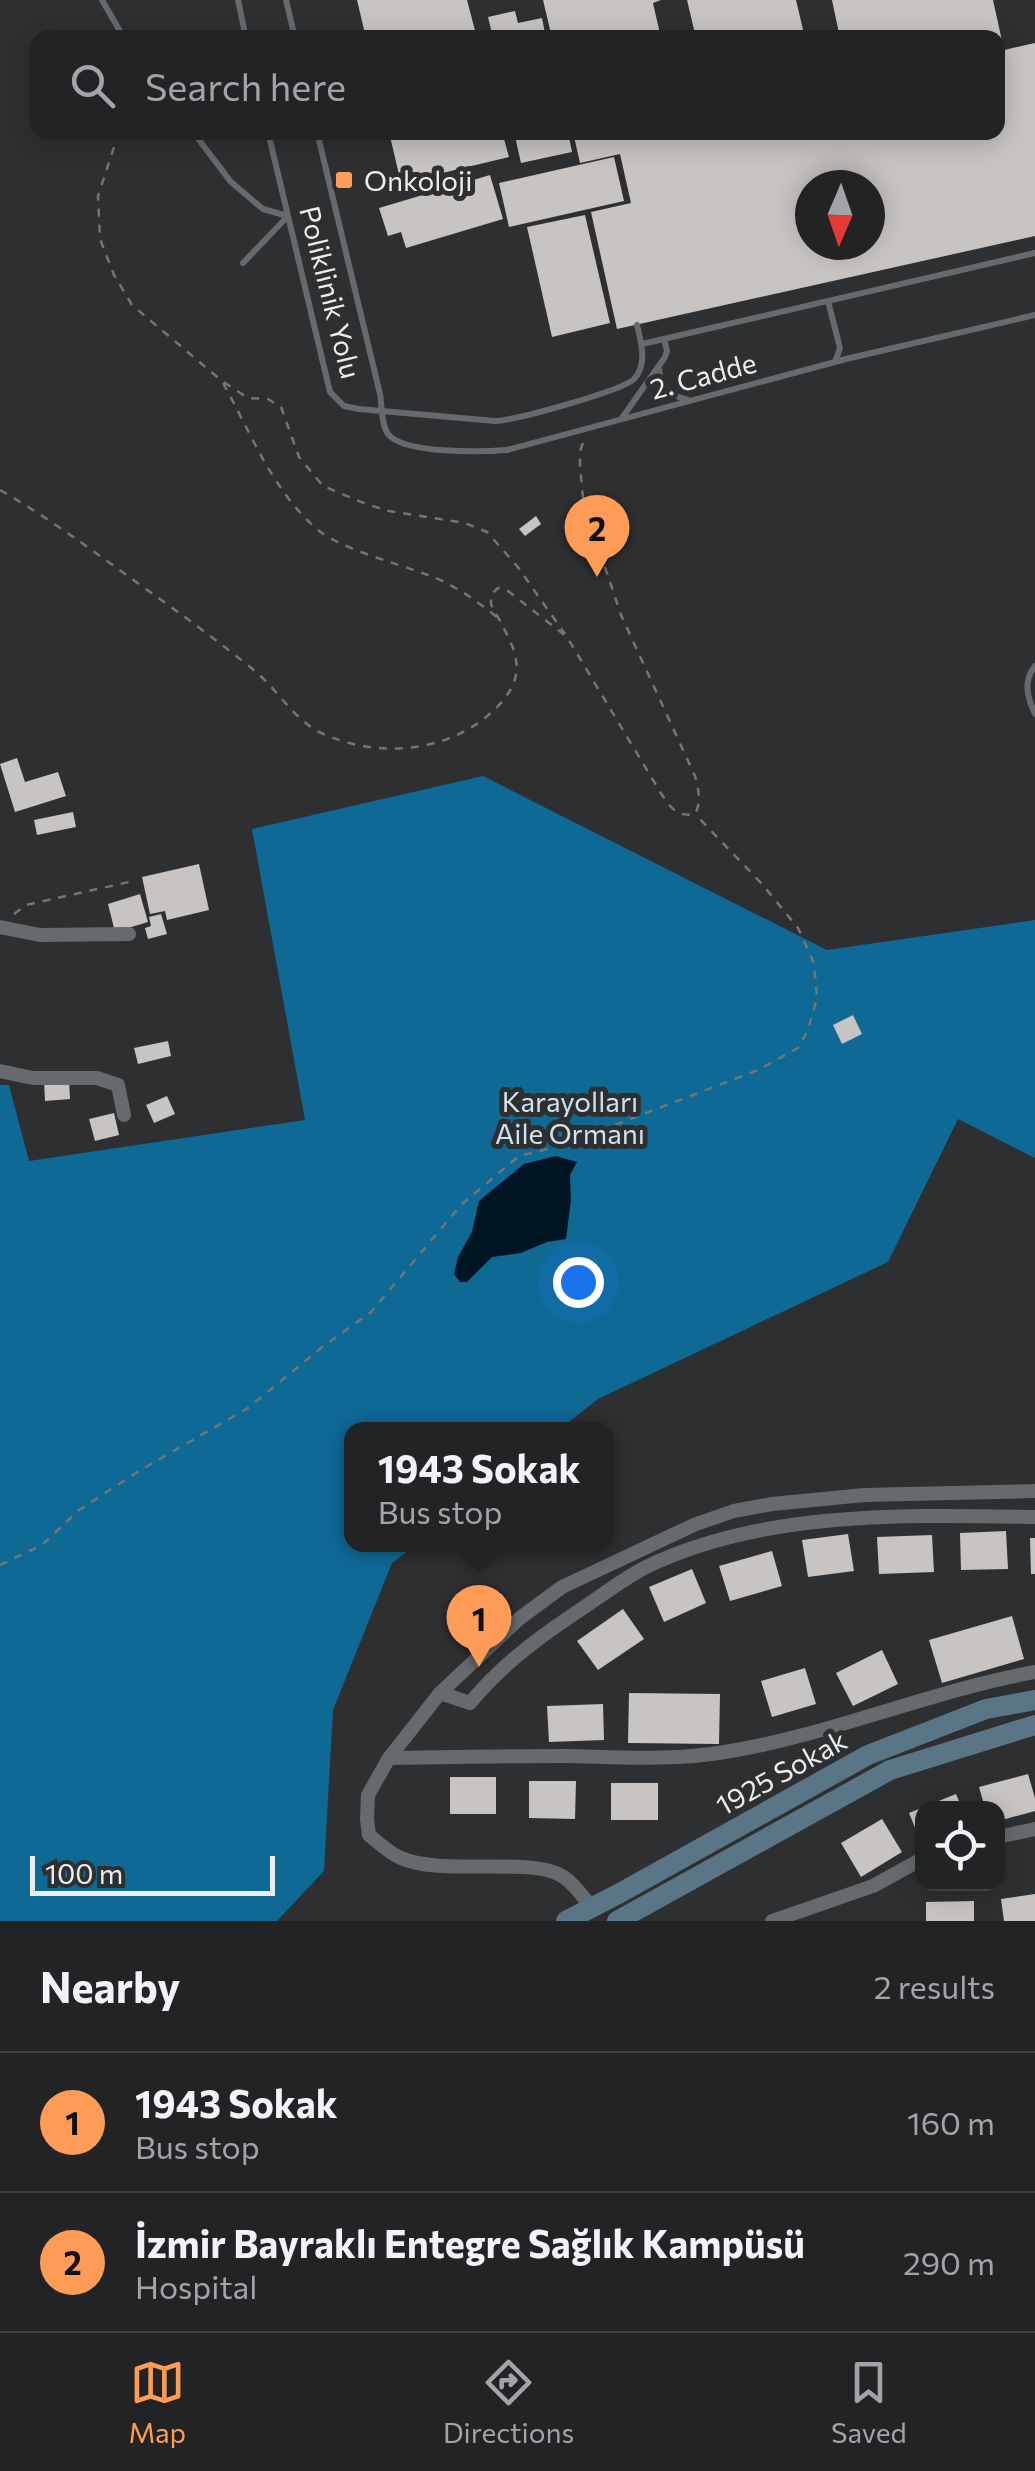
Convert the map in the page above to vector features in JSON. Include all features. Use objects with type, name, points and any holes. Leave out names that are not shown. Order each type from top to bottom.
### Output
[{"type":"main road","name":"1925 Sokak","points":[[566,1921],[868,1755],[986,1709],[1035,1700]]},
{"type":"main road","name":"1925 Sokak","points":[[618,1921],[890,1770],[1035,1724]]},
{"type":"street","points":[[3,928],[40,935],[129,934]]},
{"type":"street","points":[[0,1071],[33,1078],[97,1078],[118,1085],[124,1114]]},
{"type":"street","points":[[592,1908],[565,1877],[552,1872],[533,1868],[426,1866],[399,1858],[369,1835],[368,1795],[388,1758],[440,1693],[520,1618],[562,1587],[708,1520],[772,1504],[864,1495],[1035,1492]]},
{"type":"street","points":[[440,1693],[470,1704],[491,1678],[536,1640],[644,1568],[759,1530],[915,1515],[1035,1518]]},
{"type":"street","points":[[388,1758],[634,1759],[718,1754],[854,1722],[960,1688],[1035,1672]]},
{"type":"street","points":[[1005,1836],[1035,1830]]},
{"type":"street","points":[[772,1921],[872,1886],[915,1864]]},
{"type":"lane","points":[[102,0],[119,30]]},
{"type":"lane","points":[[238,0],[244,30]]},
{"type":"lane","points":[[287,1],[292,30]]},
{"type":"lane","points":[[199,140],[231,182],[263,209],[288,216],[243,263]]},
{"type":"lane","name":"Poliklinik Yolu","points":[[270,140],[330,392],[344,406],[514,420],[630,383],[640,367],[641,344]]},
{"type":"lane","name":"2. Cadde","points":[[319,140],[380,394],[385,430],[397,443],[486,452],[506,450],[835,362],[1035,315]]},
{"type":"lane","name":"2. Cadde","points":[[641,344],[1035,253]]},
{"type":"lane","points":[[828,300],[840,348],[835,362]]},
{"type":"lane","points":[[637,325],[641,344]]},
{"type":"lane","points":[[620,420],[659,367],[667,351],[664,339]]},
{"type":"lane","points":[[659,367],[660,379],[669,393],[692,401]]},
{"type":"lane","points":[[1035,666],[1026,685],[1035,714]]},
{"type":"path","points":[[116,140],[98,196],[100,239],[132,306],[222,382],[248,398],[268,399],[281,407],[299,457],[323,486],[378,508],[465,523],[487,532],[517,566],[566,637],[674,812],[695,814]]},
{"type":"path","points":[[222,382],[274,481],[320,531],[467,594],[498,618]]},
{"type":"path","points":[[588,429],[580,451],[583,498],[621,616],[695,776],[700,795],[695,814]]},
{"type":"path","points":[[0,490],[61,528],[211,638],[258,674],[306,724],[350,744],[377,749],[427,746],[484,719],[502,703],[518,676],[518,658],[491,604],[491,595],[498,588],[508,591],[566,637]]},
{"type":"path","points":[[0,1565],[42,1545],[79,1510],[139,1470],[248,1408],[371,1312],[461,1205],[519,1156],[560,1146],[686,1098],[758,1070],[798,1048],[817,998],[814,963],[798,928],[695,814]]},
{"type":"path","points":[[3,928],[26,904],[129,882]]},
{"type":"green space","name":"Karayolları Aile Ormanı","points":[[483,776],[827,950],[1035,920],[1035,1158],[958,1119],[888,1262],[598,1399],[569,1422],[344,1422],[344,1552],[407,1552],[392,1563],[333,1710],[324,1871],[277,1921],[0,1921],[0,1085],[9,1085],[29,1161],[305,1120],[252,829]]},
{"type":"shaded area","points":[[556,1156],[577,1162],[570,1175],[566,1239],[492,1257],[467,1282],[460,1282],[454,1274],[458,1257],[472,1232],[479,1201],[524,1164]]},
{"type":"building","points":[[357,0],[467,0],[475,30],[364,30]]},
{"type":"building","points":[[543,0],[661,0],[653,3],[659,30],[550,30]]},
{"type":"building","points":[[687,0],[796,0],[803,30],[694,30]]},
{"type":"building","points":[[832,0],[993,0],[1000,30],[838,30]]},
{"type":"building","points":[[515,11],[518,23],[542,18],[544,30],[491,30],[488,17]]},
{"type":"building","points":[[1035,43],[1035,236],[617,329],[591,212],[631,203],[620,154],[580,163],[575,140],[1005,140],[1005,50]]},
{"type":"building","points":[[391,140],[504,140],[509,157],[401,183]]},
{"type":"building","points":[[516,140],[570,140],[572,152],[521,163]]},
{"type":"building","points":[[614,157],[624,201],[509,227],[499,183]]},
{"type":"building","points":[[490,175],[503,219],[406,248],[401,232],[388,236],[379,208]]},
{"type":"building","points":[[585,215],[610,323],[552,337],[527,227]]},
{"type":"building","points":[[536,516],[541,524],[525,536],[519,529]]},
{"type":"building","points":[[17,758],[25,782],[58,772],[66,796],[15,812],[0,764]]},
{"type":"building","points":[[73,812],[76,827],[37,835],[34,820]]},
{"type":"building","points":[[199,864],[209,910],[167,920],[165,911],[150,914],[142,877]]},
{"type":"building","points":[[140,894],[148,922],[115,932],[108,904]]},
{"type":"building","points":[[161,914],[167,934],[148,939],[145,928],[151,926],[149,917]]},
{"type":"building","points":[[853,1015],[862,1034],[842,1044],[833,1025]]},
{"type":"building","points":[[168,1041],[171,1056],[138,1064],[134,1048]]},
{"type":"building","points":[[69,1079],[70,1099],[45,1101],[44,1080]]},
{"type":"building","points":[[167,1096],[175,1114],[154,1123],[146,1105]]},
{"type":"building","points":[[114,1113],[119,1135],[95,1141],[89,1119]]},
{"type":"building","points":[[1006,1531],[1008,1569],[961,1570],[960,1533]]},
{"type":"building","points":[[848,1534],[854,1571],[808,1577],[802,1540]]},
{"type":"building","points":[[932,1535],[934,1572],[879,1574],[877,1537]]},
{"type":"building","points":[[1030,1538],[1035,1538],[1035,1574],[1031,1574]]},
{"type":"building","points":[[772,1551],[782,1586],[730,1601],[719,1566]]},
{"type":"building","points":[[692,1569],[706,1603],[664,1622],[649,1587]]},
{"type":"building","points":[[623,1609],[644,1639],[598,1670],[577,1641]]},
{"type":"building","points":[[1012,1616],[1024,1659],[942,1683],[929,1640]]},
{"type":"building","points":[[882,1650],[898,1684],[853,1706],[836,1673]]},
{"type":"building","points":[[805,1668],[816,1704],[772,1717],[761,1681]]},
{"type":"building","points":[[629,1693],[720,1694],[719,1744],[628,1743]]},
{"type":"building","points":[[603,1704],[604,1740],[549,1742],[547,1706]]},
{"type":"building","points":[[1028,1774],[1035,1811],[1005,1819],[1005,1801],[983,1801],[979,1787]]},
{"type":"building","points":[[450,1777],[496,1777],[496,1814],[450,1814]]},
{"type":"building","points":[[529,1781],[576,1781],[575,1819],[529,1818]]},
{"type":"building","points":[[611,1783],[658,1783],[658,1820],[611,1820]]},
{"type":"building","points":[[956,1794],[959,1801],[939,1801]]},
{"type":"building","points":[[882,1819],[902,1852],[861,1877],[841,1843]]},
{"type":"building","points":[[1035,1894],[1035,1921],[1004,1921],[1001,1899]]},
{"type":"building","points":[[974,1901],[974,1921],[926,1921],[926,1902]]},
{"type":"place","name":"Onkoloji","points":[[344,180]]},
{"type":"place","name":"İzmir Bayraklı Entegre Sağlık Kampüsü","points":[[597,577]]},
{"type":"place","name":"1943 Sokak","points":[[479,1667]]}]
